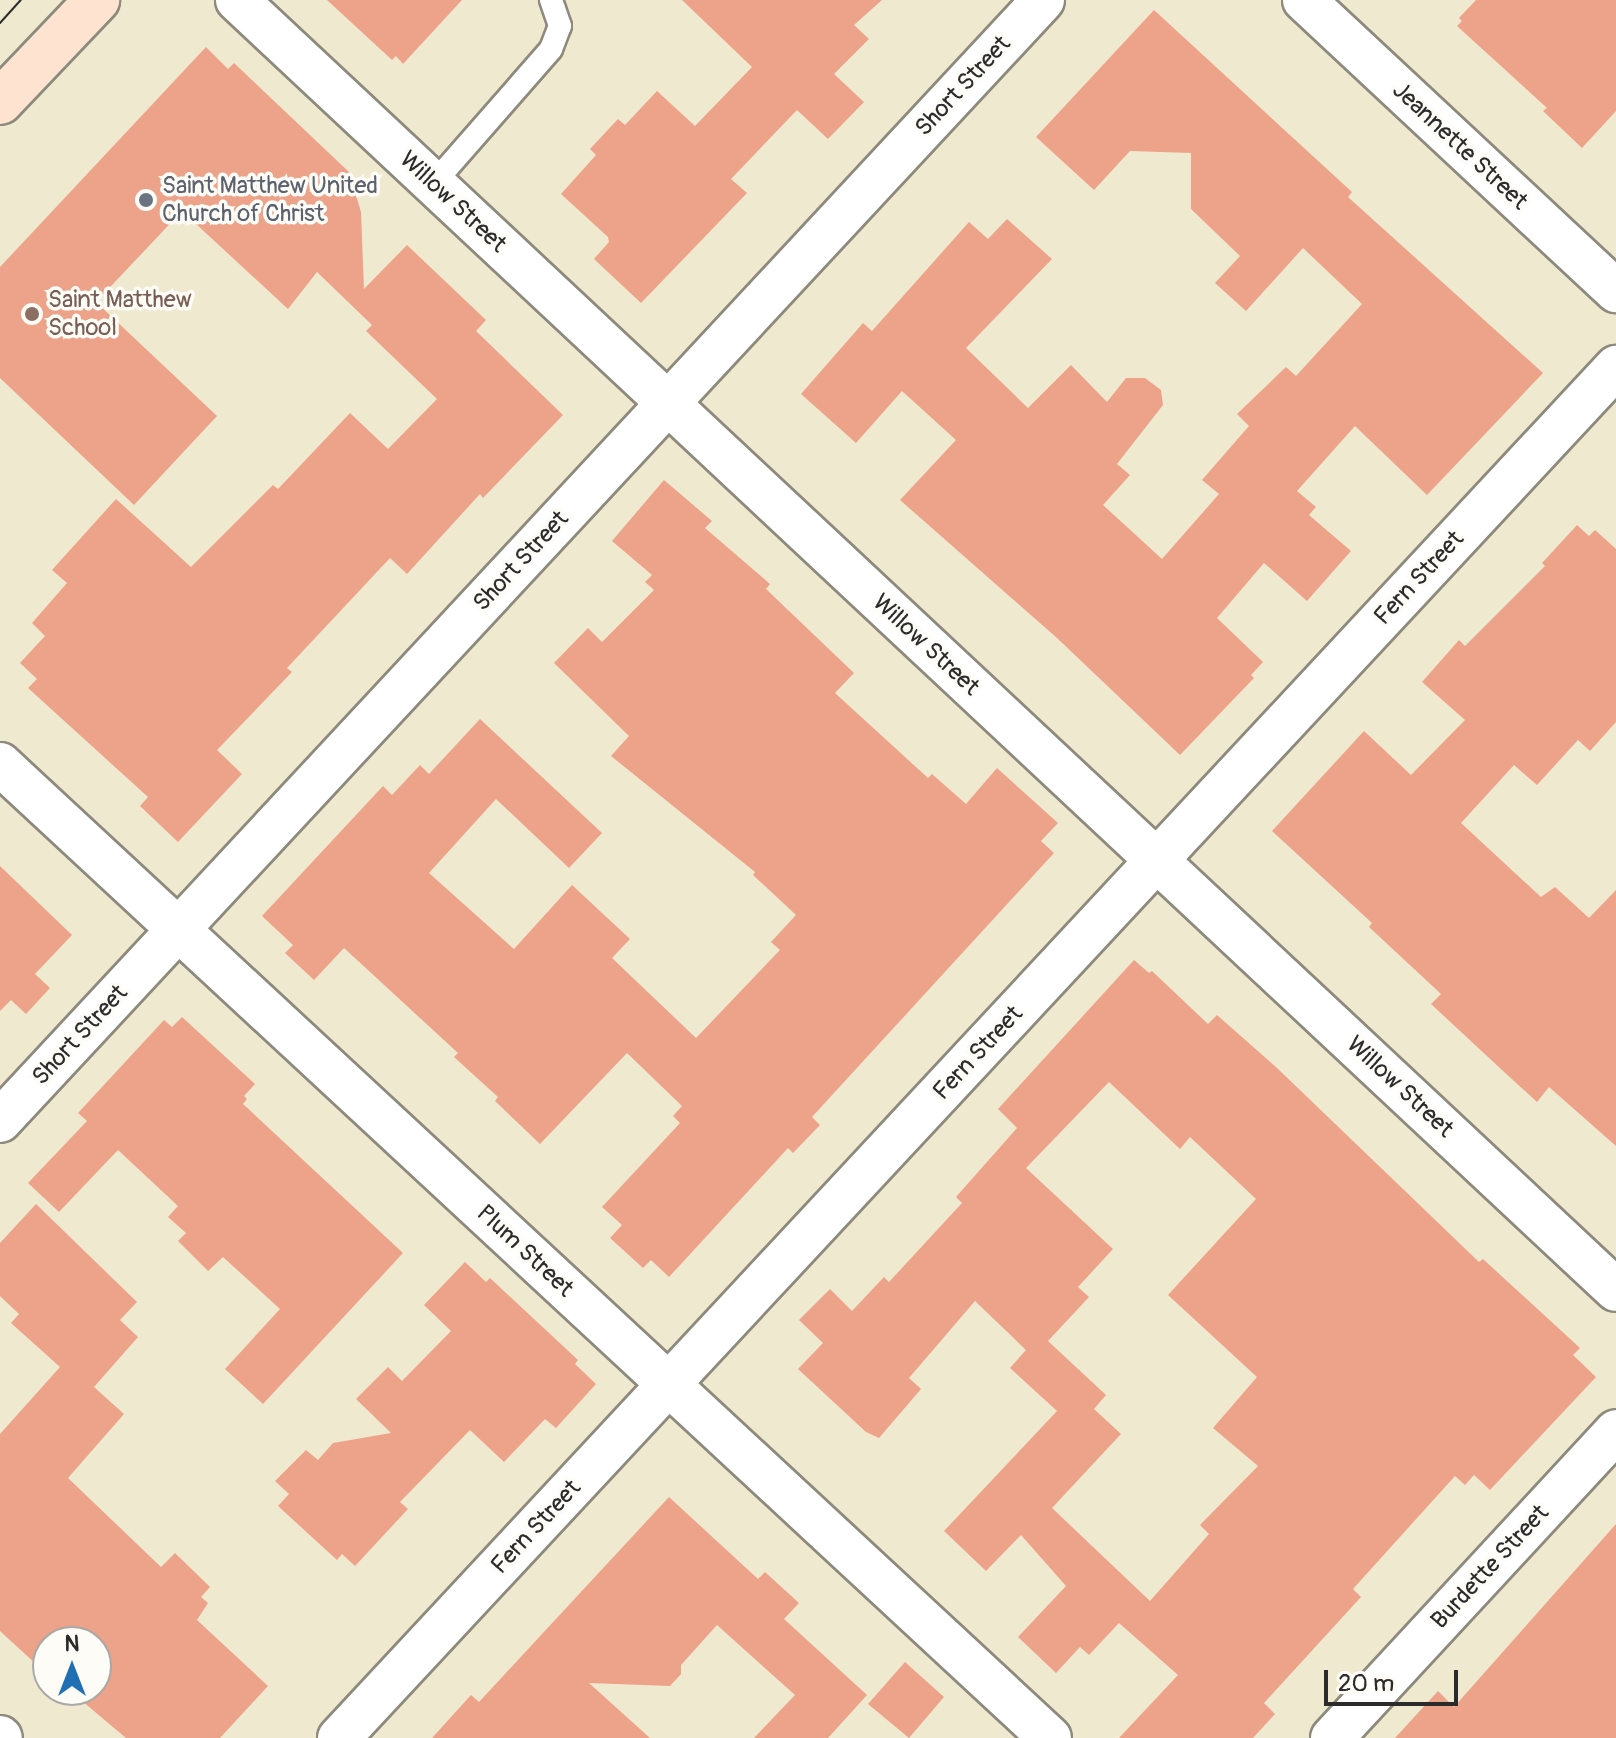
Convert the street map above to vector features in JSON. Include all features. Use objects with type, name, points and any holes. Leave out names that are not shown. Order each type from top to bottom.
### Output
[{"type":"main road","points":[[0,102],[97,0]]},
{"type":"street","name":"Willow Street","points":[[237,0],[1616,1290]]},
{"type":"street","name":"Short Street","points":[[0,1121],[1043,0]]},
{"type":"street","name":"Jeannette Street","points":[[1304,0],[1616,291]]},
{"type":"street","name":"Fern Street","points":[[339,1738],[1616,367]]},
{"type":"street","name":"Plum Street","points":[[0,764],[1050,1738]]},
{"type":"street","name":"Burdette Street","points":[[1332,1738],[1616,1431]]},
{"type":"lane","points":[[433,184],[551,49],[560,26],[551,0]]},
{"type":"building","points":[[327,0],[462,0],[403,64],[396,56],[392,60]]},
{"type":"building","points":[[682,0],[882,0],[854,25],[869,39],[834,74],[864,102],[828,139],[797,110],[731,179],[747,193],[641,303],[594,259],[609,242],[608,237],[561,194],[596,155],[590,149],[618,119],[625,125],[657,91],[695,126],[752,67]]},
{"type":"building","points":[[1476,0],[1616,0],[1616,111],[1582,148],[1543,111],[1547,108],[1457,26],[1462,21],[1459,18]]},
{"type":"building","points":[[1154,10],[1352,192],[1348,197],[1543,373],[1427,495],[1355,426],[1297,491],[1316,507],[1309,515],[1351,551],[1307,601],[1264,563],[1217,618],[1263,662],[1251,675],[1254,678],[1180,755],[1057,638],[900,500],[956,440],[902,391],[856,443],[801,394],[863,323],[872,331],[969,222],[988,239],[1007,219],[1052,259],[966,348],[1028,408],[1071,365],[1107,402],[1126,378],[1145,378],[1161,390],[1163,405],[1117,464],[1130,475],[1103,505],[1162,559],[1219,494],[1202,480],[1249,426],[1237,414],[1286,367],[1296,376],[1362,304],[1303,248],[1246,311],[1215,283],[1240,256],[1191,209],[1191,153],[1130,151],[1094,190],[1036,137]]},
{"type":"building","points":[[206,47],[228,69],[234,63],[349,172],[361,212],[364,289],[407,245],[486,320],[476,331],[563,415],[483,498],[480,494],[407,574],[390,558],[287,668],[292,672],[217,750],[242,774],[178,842],[140,806],[148,797],[28,688],[37,679],[20,663],[45,636],[32,623],[67,583],[52,570],[116,499],[191,567],[273,485],[278,489],[350,413],[388,449],[437,399],[366,331],[372,325],[317,272],[288,309],[182,211],[96,302],[217,416],[134,505],[0,378],[0,267]]},
{"type":"building","points":[[664,480],[712,521],[705,528],[770,584],[766,589],[854,673],[835,693],[928,778],[932,774],[966,804],[997,768],[1058,823],[1041,841],[1054,853],[812,1117],[820,1125],[793,1153],[788,1148],[669,1277],[651,1260],[643,1268],[610,1238],[622,1225],[602,1207],[680,1123],[673,1116],[682,1106],[627,1053],[540,1144],[495,1101],[498,1097],[454,1057],[458,1053],[344,948],[314,980],[285,953],[293,945],[262,916],[383,786],[392,795],[420,765],[429,774],[480,719],[602,833],[569,868],[496,799],[429,873],[514,949],[572,885],[630,939],[612,958],[696,1038],[780,950],[771,942],[796,915],[753,875],[755,872],[611,756],[629,736],[554,663],[588,628],[602,642],[654,590],[645,582],[652,575],[612,541]]},
{"type":"building","points":[[1577,525],[1589,536],[1595,530],[1616,549],[1616,722],[1590,751],[1578,740],[1537,785],[1514,765],[1461,823],[1541,897],[1555,887],[1589,918],[1616,890],[1616,1146],[1549,1087],[1537,1102],[1502,1070],[1431,1004],[1441,994],[1369,927],[1372,923],[1272,831],[1364,731],[1411,775],[1465,720],[1422,682],[1459,640],[1465,646],[1545,566],[1542,563]]},
{"type":"building","points":[[0,866],[72,935],[35,974],[50,988],[26,1014],[11,1000],[0,1011]]},
{"type":"building","points":[[1134,960],[1149,973],[1152,971],[1208,1024],[1217,1015],[1277,1068],[1479,1262],[1483,1259],[1580,1348],[1573,1355],[1596,1377],[1490,1490],[1474,1475],[1465,1485],[1455,1476],[1353,1589],[1361,1597],[1264,1703],[1275,1714],[1253,1738],[1119,1738],[1178,1675],[1119,1623],[1089,1655],[1080,1647],[1056,1673],[1018,1637],[1066,1586],[1021,1535],[986,1571],[944,1531],[1057,1411],[1010,1368],[1026,1350],[975,1301],[909,1378],[921,1389],[879,1438],[866,1432],[798,1369],[823,1343],[799,1320],[830,1289],[852,1311],[884,1277],[889,1282],[962,1203],[956,1197],[1017,1128],[998,1109]],"holes":[[[1109,1082],[1180,1149],[1190,1137],[1256,1199],[1168,1295],[1257,1377],[1213,1428],[1258,1466],[1200,1525],[1209,1534],[1150,1601],[1052,1508],[1121,1434],[1094,1409],[1106,1395],[1048,1341],[1089,1297],[1078,1287],[1113,1249],[1026,1168]]]},
{"type":"building","points":[[182,1017],[255,1084],[244,1096],[247,1099],[243,1104],[403,1253],[263,1404],[225,1369],[280,1309],[223,1257],[208,1271],[178,1241],[186,1233],[168,1217],[178,1206],[118,1150],[59,1212],[28,1183],[87,1121],[78,1113],[164,1020],[172,1027]]},
{"type":"building","points":[[36,1204],[137,1302],[120,1320],[138,1337],[94,1387],[124,1414],[68,1478],[161,1567],[175,1553],[210,1587],[201,1597],[208,1603],[197,1620],[268,1686],[220,1738],[126,1738],[88,1706],[112,1706],[112,1626],[32,1626],[32,1660],[0,1631],[0,1434],[60,1367],[11,1323],[19,1314],[0,1296],[0,1243]]},
{"type":"building","points":[[465,1262],[486,1282],[490,1278],[578,1360],[575,1364],[596,1384],[556,1428],[545,1419],[504,1462],[470,1430],[400,1502],[408,1509],[355,1566],[342,1554],[337,1560],[278,1506],[289,1494],[275,1481],[306,1450],[318,1460],[333,1443],[391,1433],[356,1399],[388,1367],[402,1381],[451,1331],[424,1305]]},
{"type":"building","points":[[669,1497],[758,1579],[765,1572],[799,1603],[784,1619],[867,1695],[828,1738],[754,1738],[795,1695],[717,1625],[681,1665],[681,1674],[670,1686],[589,1683],[650,1738],[432,1738],[471,1695],[479,1702]]},
{"type":"building","points":[[1616,1524],[1616,1738],[1395,1738],[1438,1691],[1454,1707]]},
{"type":"building","points":[[905,1662],[944,1697],[909,1738],[868,1704]]},
{"type":"tram line","points":[[0,23],[21,0]]},
{"type":"place","name":"Saint Matthew United Church of Christ","points":[[146,200]]},
{"type":"place","name":"Saint Matthew School","points":[[32,314]]}]
